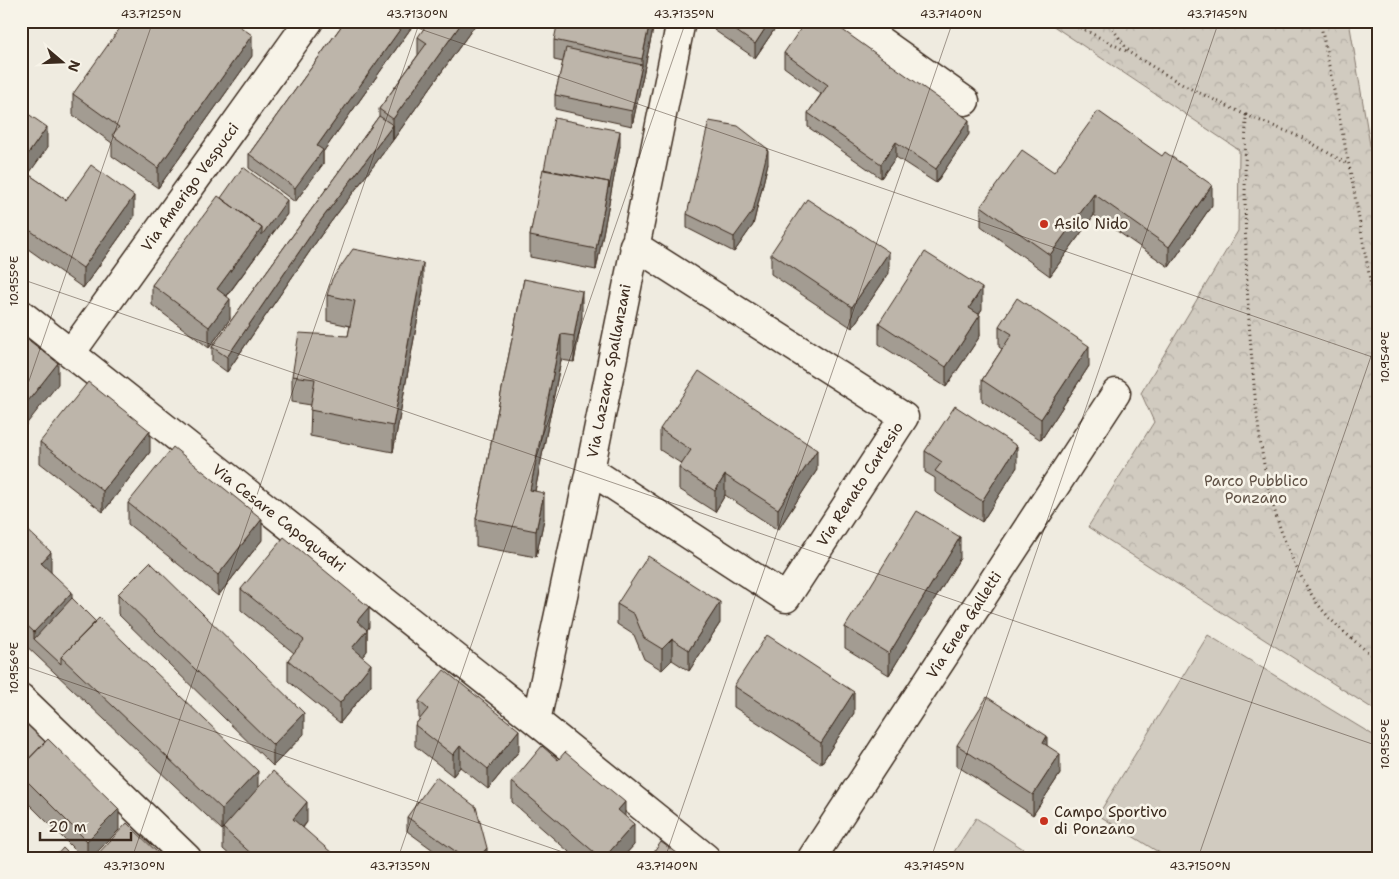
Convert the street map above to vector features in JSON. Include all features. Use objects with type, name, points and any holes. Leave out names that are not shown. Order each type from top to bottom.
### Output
[{"type":"street","name":"Via Amerigo Vespucci","points":[[71,353],[309,21]]},
{"type":"street","name":"Via Lazzaro Spallanzani","points":[[536,721],[590,470],[634,245],[681,21]]},
{"type":"street","points":[[852,21],[965,102]]},
{"type":"street","name":"Via Renato Cartesio","points":[[590,470],[786,598],[904,417],[634,245]]},
{"type":"street","name":"Via Cesare Capoquadri","points":[[21,314],[536,721],[706,858]]},
{"type":"street","name":"Via Enea Galletti","points":[[812,858],[1116,393]]},
{"type":"street","points":[[21,698],[187,858]]},
{"type":"path","points":[[1067,21],[1130,53],[1182,85],[1213,101],[1303,138],[1349,165]]},
{"type":"path","points":[[1107,21],[1130,53]]},
{"type":"path","points":[[1320,21],[1374,302],[1378,314]]},
{"type":"path","points":[[1246,115],[1248,312],[1258,435],[1267,483],[1289,551],[1316,602],[1329,618],[1378,661]]},
{"type":"green space","name":"Parco Pubblico Ponzano","points":[[1051,21],[1349,21],[1374,168],[1378,169],[1378,712],[1088,527],[1154,422],[1141,393],[1238,231],[1239,150],[1049,23]]},
{"type":"green space","points":[[1208,635],[1378,738],[1378,858],[1168,858],[1098,815]]},
{"type":"green space","points":[[976,818],[1037,858],[950,858]]},
{"type":"building","points":[[125,21],[232,21],[252,35],[158,168],[112,135],[119,127],[73,94]]},
{"type":"building","points":[[345,21],[406,21],[317,146],[323,150],[295,188],[249,154]]},
{"type":"building","points":[[429,21],[463,21],[393,119],[379,109],[427,43],[418,37]]},
{"type":"building","points":[[558,21],[650,21],[642,59],[554,40]]},
{"type":"building","points":[[722,21],[770,21],[755,44]]},
{"type":"building","points":[[806,21],[830,21],[969,120],[936,169],[896,142],[881,164],[808,113],[828,85],[784,53]]},
{"type":"building","points":[[566,48],[642,65],[632,111],[555,95]]},
{"type":"building","points":[[21,109],[47,127],[21,164]]},
{"type":"building","points":[[1098,111],[1162,156],[1165,152],[1212,185],[1169,247],[1094,194],[1050,255],[981,206],[1022,150],[1054,172]]},
{"type":"building","points":[[379,116],[393,125],[321,220],[227,357],[212,347]]},
{"type":"building","points":[[554,118],[620,131],[609,188],[609,182],[544,170]]},
{"type":"building","points":[[709,121],[738,126],[768,149],[753,211],[734,237],[687,214]]},
{"type":"building","points":[[91,165],[134,196],[83,268],[21,224],[21,169],[66,200]]},
{"type":"building","points":[[243,167],[287,200],[262,235],[262,228],[221,198]]},
{"type":"building","points":[[543,169],[609,182],[596,249],[530,236]]},
{"type":"building","points":[[218,196],[262,228],[217,289],[230,299],[209,327],[152,285]]},
{"type":"building","points":[[807,199],[889,252],[852,307],[771,253]]},
{"type":"building","points":[[353,249],[423,263],[393,426],[310,410],[315,379],[292,376],[299,333],[348,336],[355,301],[327,295],[332,279]]},
{"type":"building","points":[[925,252],[982,288],[969,308],[980,315],[946,367],[879,323]]},
{"type":"building","points":[[524,279],[582,291],[574,336],[561,334],[530,490],[544,493],[536,531],[476,519]]},
{"type":"building","points":[[1017,298],[1089,346],[1041,419],[982,380],[1012,334],[999,326]]},
{"type":"building","points":[[21,334],[58,363],[21,410]]},
{"type":"building","points":[[699,371],[817,450],[778,509],[725,475],[715,491],[679,468],[691,450],[660,429]]},
{"type":"building","points":[[88,382],[150,431],[103,491],[40,442]]},
{"type":"building","points":[[955,406],[1017,446],[982,501],[935,471],[942,462],[925,451]]},
{"type":"building","points":[[173,447],[262,519],[218,575],[128,503]]},
{"type":"building","points":[[917,511],[960,537],[889,654],[845,627]]},
{"type":"building","points":[[21,524],[51,552],[41,563],[72,592],[34,632],[21,620]]},
{"type":"building","points":[[284,537],[369,607],[357,621],[367,630],[352,648],[371,664],[340,703],[288,660],[304,640],[241,589]]},
{"type":"building","points":[[648,556],[720,602],[689,650],[672,639],[662,649],[644,638],[634,614],[617,604]]},
{"type":"building","points":[[150,562],[304,713],[273,745],[118,594]]},
{"type":"building","points":[[72,598],[96,622],[61,657],[61,664],[34,639]]},
{"type":"building","points":[[99,618],[258,771],[222,809],[61,657]]},
{"type":"building","points":[[767,635],[854,692],[821,743],[734,686]]},
{"type":"building","points":[[444,670],[519,730],[488,769],[460,746],[453,755],[415,725],[428,709],[419,701]]},
{"type":"building","points":[[987,697],[1047,736],[1043,743],[1060,754],[1033,795],[957,745]]},
{"type":"building","points":[[21,719],[45,742],[21,767]]},
{"type":"building","points":[[48,739],[119,809],[87,841],[21,775],[21,767]]},
{"type":"building","points":[[542,746],[558,760],[565,752],[625,802],[618,810],[634,824],[604,858],[601,858],[512,782]]},
{"type":"building","points":[[273,771],[307,802],[293,819],[333,854],[329,858],[256,858],[223,828]]},
{"type":"building","points":[[436,777],[476,807],[487,848],[478,858],[465,858],[407,817]]},
{"type":"building","points":[[127,823],[163,858],[94,858]]},
{"type":"building","points":[[661,842],[683,858],[650,858]]},
{"type":"building","points":[[63,848],[73,858],[54,858]]},
{"type":"place","name":"Asilo Nido","points":[[1044,224]]},
{"type":"place","name":"Campo Sportivo di Ponzano","points":[[1044,821]]}]
